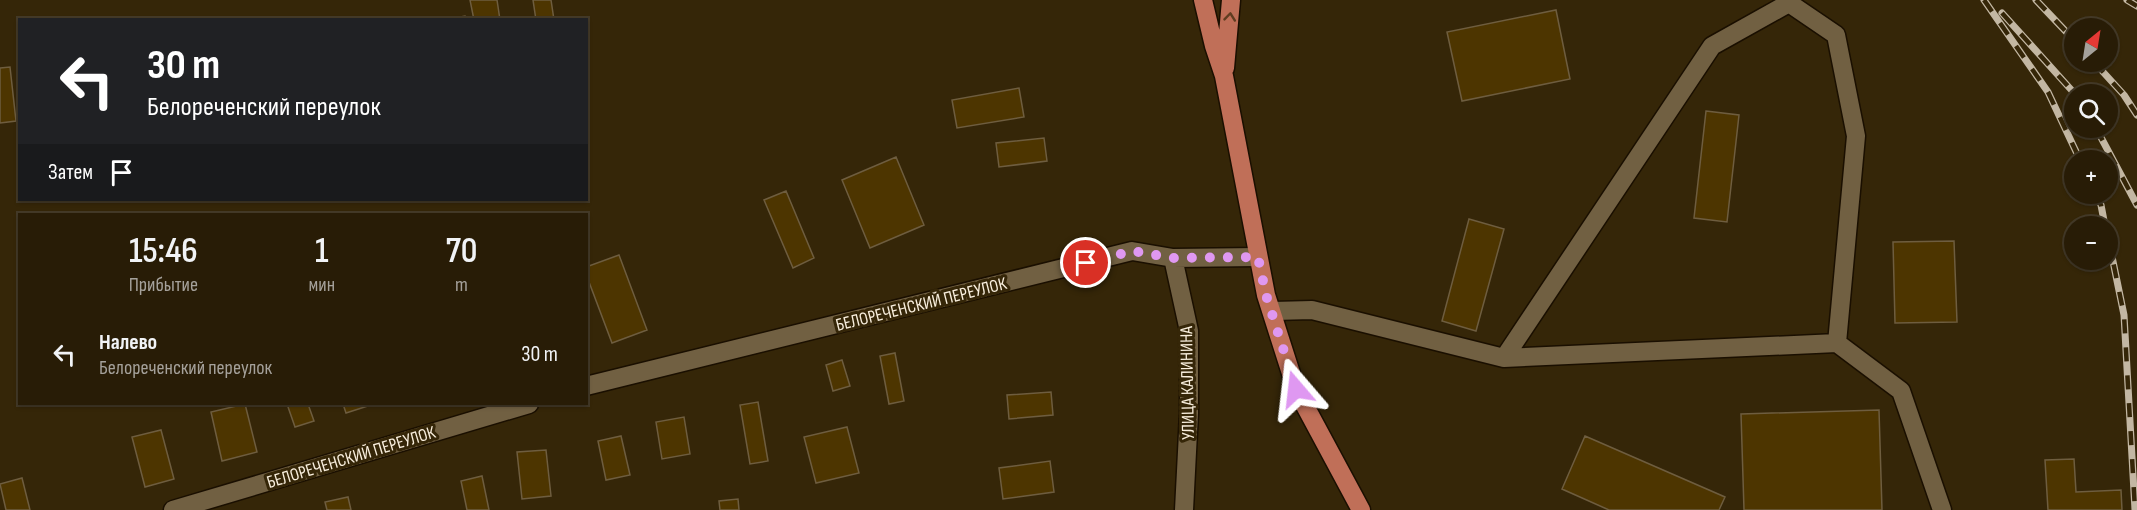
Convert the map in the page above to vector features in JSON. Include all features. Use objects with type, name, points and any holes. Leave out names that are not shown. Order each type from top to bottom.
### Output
[{"type":"main road","points":[[1203,0],[1224,76],[1266,295],[1273,311],[1296,389],[1315,429],[1360,510]]},
{"type":"main road","points":[[1224,76],[1232,0]]},
{"type":"street","points":[[1504,358],[1712,46],[1789,3],[1836,35],[1856,136],[1837,343]]},
{"type":"street","name":"БЕЛОРЕЧЕНСКИЙ ПЕРЕУЛОК","points":[[588,386],[1132,251],[1173,258],[1258,257]]},
{"type":"street","name":"УЛИЦА КАЛИНИНА","points":[[1173,258],[1189,332],[1189,413],[1184,510]]},
{"type":"street","points":[[1273,311],[1312,310],[1504,358],[1837,343],[1901,391],[1942,510]]},
{"type":"street","name":"БЕЛОРЕЧЕНСКИЙ ПЕРЕУЛОК","points":[[173,510],[526,405]]},
{"type":"building","points":[[470,0],[497,0],[500,18],[474,18]]},
{"type":"building","points":[[533,0],[551,0],[554,18],[536,18]]},
{"type":"building","points":[[1556,10],[1570,79],[1462,101],[1447,32]]},
{"type":"building","points":[[10,67],[16,121],[0,123],[0,68]]},
{"type":"building","points":[[1019,88],[1024,117],[957,128],[952,100]]},
{"type":"building","points":[[1706,111],[1739,115],[1727,222],[1694,218]]},
{"type":"building","points":[[1044,138],[1047,161],[999,167],[996,143]]},
{"type":"building","points":[[896,157],[924,225],[870,248],[842,180]]},
{"type":"building","points":[[786,191],[814,258],[793,268],[764,200]]},
{"type":"building","points":[[1469,219],[1504,229],[1476,331],[1442,321]]},
{"type":"building","points":[[1954,241],[1957,322],[1895,323],[1893,242]]},
{"type":"building","points":[[619,255],[647,330],[612,343],[588,279],[588,266]]},
{"type":"building","points":[[895,353],[904,401],[889,404],[880,356]]},
{"type":"building","points":[[842,360],[850,386],[833,391],[826,365]]},
{"type":"building","points":[[1051,392],[1053,415],[1009,419],[1007,395]]},
{"type":"building","points":[[758,402],[768,461],[750,464],[740,405]]},
{"type":"building","points":[[245,405],[257,452],[222,461],[211,412]]},
{"type":"building","points":[[287,405],[308,405],[314,421],[295,427]]},
{"type":"building","points":[[343,405],[371,405],[346,413]]},
{"type":"building","points":[[1879,410],[1882,510],[1744,510],[1741,414]]},
{"type":"building","points":[[684,417],[690,454],[662,459],[656,422]]},
{"type":"building","points":[[847,427],[859,473],[816,483],[804,437]]},
{"type":"building","points":[[161,430],[174,479],[145,487],[132,437]]},
{"type":"building","points":[[621,436],[630,475],[606,480],[598,441]]},
{"type":"building","points":[[1585,436],[1725,497],[1719,510],[1609,510],[1562,489]]},
{"type":"building","points":[[546,450],[551,496],[522,499],[517,452]]},
{"type":"building","points":[[2074,459],[2076,492],[2121,490],[2122,510],[2048,510],[2045,460]]},
{"type":"building","points":[[1050,461],[1054,492],[1003,499],[999,468]]},
{"type":"building","points":[[482,476],[489,510],[467,510],[461,481]]},
{"type":"building","points":[[22,478],[30,510],[6,510],[0,484]]},
{"type":"building","points":[[348,497],[351,510],[327,510],[325,502]]},
{"type":"building","points":[[738,499],[739,510],[720,510],[719,501]]},
{"type":"railway","points":[[1984,0],[2048,92],[2075,150]]},
{"type":"railway","points":[[2036,0],[2064,29]]},
{"type":"railway","points":[[2127,0],[2137,6]]},
{"type":"railway","points":[[2002,13],[2066,84]]},
{"type":"railway","points":[[2103,72],[2124,95],[2137,115]]},
{"type":"railway","points":[[2101,138],[2137,205]]},
{"type":"railway","points":[[2100,204],[2103,216]]},
{"type":"railway","points":[[2115,270],[2124,315],[2135,510]]},
{"type":"route","points":[[1086,263],[1132,251],[1173,258],[1258,257],[1266,295],[1273,311],[1296,389]]}]
